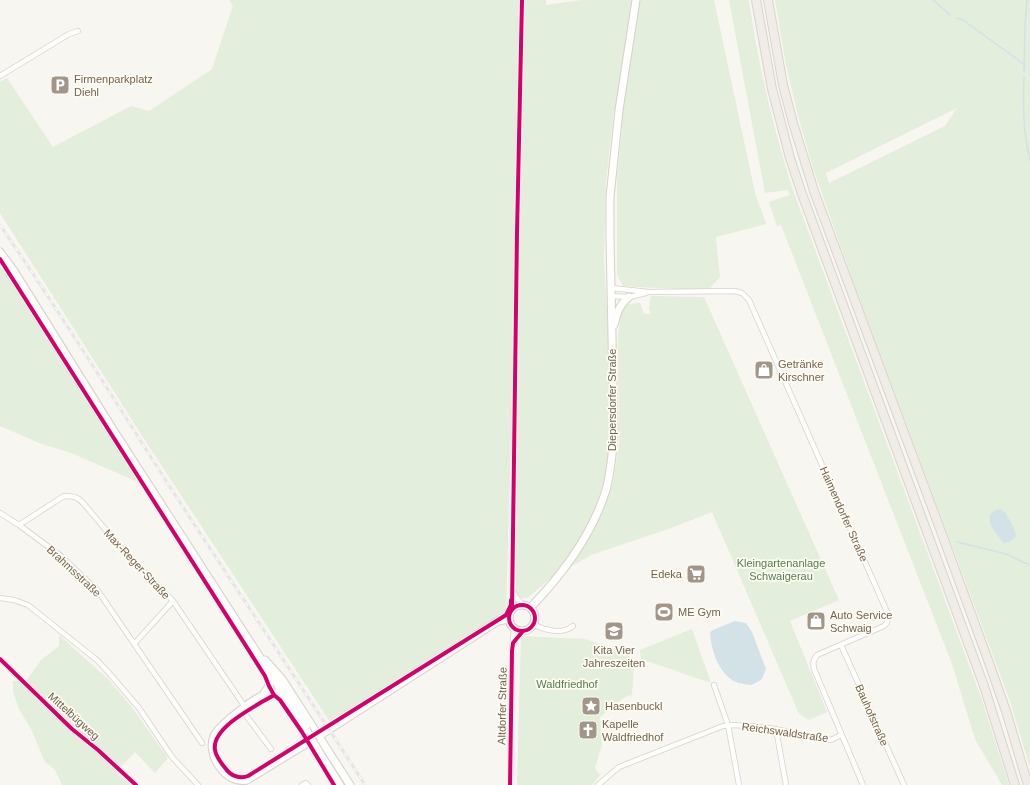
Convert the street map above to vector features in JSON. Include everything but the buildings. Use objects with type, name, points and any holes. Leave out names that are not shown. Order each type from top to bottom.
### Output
[{"type":"highway","points":[[756,0],[772,89],[790,158],[984,686],[1015,785]]},
{"type":"highway","points":[[768,0],[783,85],[814,191],[1006,711],[1028,785]]},
{"type":"street","name":"Diepersdorfer Straße","points":[[526,607],[547,591],[583,541],[594,521],[606,489],[612,462],[614,435],[610,237],[612,171],[619,110],[636,0]]},
{"type":"street","points":[[0,76],[69,34],[78,31]]},
{"type":"street","points":[[0,252],[14,271],[116,435],[306,729],[340,785]]},
{"type":"street","name":"Haimendorfer Straße","points":[[611,292],[735,291],[742,294],[749,300],[888,614],[887,623],[884,626],[817,655],[813,664],[841,735],[863,785]]},
{"type":"street","name":"Haimendorfer Straße","points":[[611,292],[629,297],[649,292]]},
{"type":"street","points":[[612,335],[618,310],[622,302],[629,297]]},
{"type":"street","name":"Max-Reger-Straße","points":[[19,525],[64,496],[77,497],[127,555],[154,580],[173,601],[271,749]]},
{"type":"street","points":[[0,512],[19,525]]},
{"type":"street","name":"Brahmsstraße","points":[[19,525],[60,556],[98,591],[202,743]]},
{"type":"street","points":[[514,643],[523,631],[527,630],[533,624],[534,615],[512,591],[512,609],[509,619],[514,628],[523,631]]},
{"type":"street","points":[[0,598],[14,600],[28,605],[98,662],[139,708],[172,757],[198,785]]},
{"type":"street","points":[[135,643],[173,601]]},
{"type":"street","points":[[512,609],[519,605],[526,607]]},
{"type":"street","points":[[282,693],[263,695],[243,708],[218,730],[214,736],[212,747],[214,758],[225,774],[237,783],[247,780],[320,736],[498,621],[509,619]]},
{"type":"street","points":[[533,624],[549,630],[570,629],[573,626]]},
{"type":"street","name":"Altdorfer Straße","points":[[510,785],[512,651],[514,643],[514,628]]},
{"type":"street","name":"Bauhofstraße","points":[[841,645],[904,785]]},
{"type":"street","points":[[254,649],[282,679],[320,736],[350,785]]},
{"type":"street","name":"Mittelbügweg","points":[[0,659],[72,730],[98,750],[136,785]]},
{"type":"street","points":[[263,695],[269,686],[271,675]]},
{"type":"street","points":[[714,685],[728,725],[739,785]]},
{"type":"street","name":"Reichswaldstraße","points":[[598,785],[619,767],[723,726],[764,727],[831,740],[841,735]]},
{"type":"street","points":[[776,729],[786,785]]},
{"type":"green space","points":[[229,0],[519,0],[518,88],[522,88],[524,0],[546,0],[546,5],[581,0],[714,0],[755,193],[766,224],[716,237],[720,277],[709,289],[692,290],[623,286],[617,274],[617,178],[622,128],[614,110],[606,181],[604,258],[610,366],[611,439],[606,474],[592,519],[555,574],[528,598],[516,598],[516,431],[511,431],[506,614],[330,722],[148,445],[0,213],[0,82],[7,78],[53,147],[131,106],[149,111],[212,69],[233,6]]},
{"type":"green space","points":[[729,0],[749,0],[767,96],[793,190],[982,700],[1009,785],[1002,785],[975,739],[952,664],[781,225],[777,226],[769,202],[790,195],[788,190],[765,193]]},
{"type":"green space","points":[[775,0],[1030,0],[1030,768],[1010,701],[853,281],[813,168],[798,116],[786,65]],"holes":[[[957,108],[945,126],[829,183],[826,173]]]},
{"type":"green space","points":[[0,267],[8,275],[138,482],[71,453],[39,443],[0,426]]},
{"type":"green space","name":"Kleingartenanlage Schwaigerau","points":[[651,296],[704,297],[839,600],[790,621],[827,712],[809,720],[799,714],[712,512],[671,528],[591,555],[569,568],[592,532],[613,483],[619,444],[618,333],[622,310],[627,304],[640,303],[644,314],[651,314],[649,309]]},
{"type":"green space","points":[[692,629],[711,683],[641,659],[640,650]]},
{"type":"green space","points":[[59,635],[108,679],[131,706],[168,758],[155,773],[135,752],[116,772],[130,785],[62,785],[55,770],[45,762],[31,729],[19,709],[13,692],[13,681],[26,681],[41,660],[59,646]]},
{"type":"green space","name":"Waldfriedhof","points":[[521,636],[585,639],[628,654],[634,665],[632,695],[625,697],[600,717],[602,745],[595,768],[600,775],[592,785],[517,785]]},
{"type":"shaded area","points":[[1001,509],[1010,521],[1016,536],[1011,541],[1006,543],[1004,543],[996,534],[990,524],[989,519],[990,514]]},
{"type":"shaded area","points":[[735,621],[746,623],[752,632],[766,669],[762,679],[751,685],[736,682],[730,678],[719,665],[713,649],[710,632]]},
{"type":"waterway","points":[[933,0],[950,15]]},
{"type":"waterway","points":[[1024,72],[1027,0]]},
{"type":"waterway","points":[[957,18],[963,20],[1025,65]]},
{"type":"waterway","points":[[1024,77],[1024,119],[1030,160]]},
{"type":"waterway","points":[[957,542],[1006,554],[1030,565]]},
{"type":"railway","points":[[0,225],[365,785]]},
{"type":"cycle path","points":[[512,609],[522,0]]},
{"type":"cycle path","points":[[0,259],[265,676],[274,695],[280,700],[302,732],[334,785]]},
{"type":"cycle path","points":[[274,695],[237,718],[220,733],[216,741],[215,750],[218,758],[233,775],[239,777],[248,776],[506,615],[511,605],[511,600]]},
{"type":"cycle path","points":[[522,605],[531,609],[535,618],[531,627],[522,631],[513,627],[509,618],[513,609],[522,605]]},
{"type":"cycle path","points":[[510,785],[512,651],[513,643],[523,631]]},
{"type":"cycle path","points":[[0,659],[72,729],[98,750],[136,785]]},
{"type":"place","name":"Firmenparkplatz Diehl","points":[[60,85]]},
{"type":"place","name":"Getränke Kirschner","points":[[764,370]]},
{"type":"place","name":"Edeka","points":[[696,574]]},
{"type":"place","name":"ME Gym","points":[[664,612]]},
{"type":"place","name":"Auto Service Schwaig","points":[[816,621]]},
{"type":"place","name":"Kita Vier Jahreszeiten","points":[[614,631]]},
{"type":"place","name":"Hasenbuckl","points":[[591,706]]},
{"type":"place","name":"Kapelle Waldfriedhof","points":[[588,730]]}]
